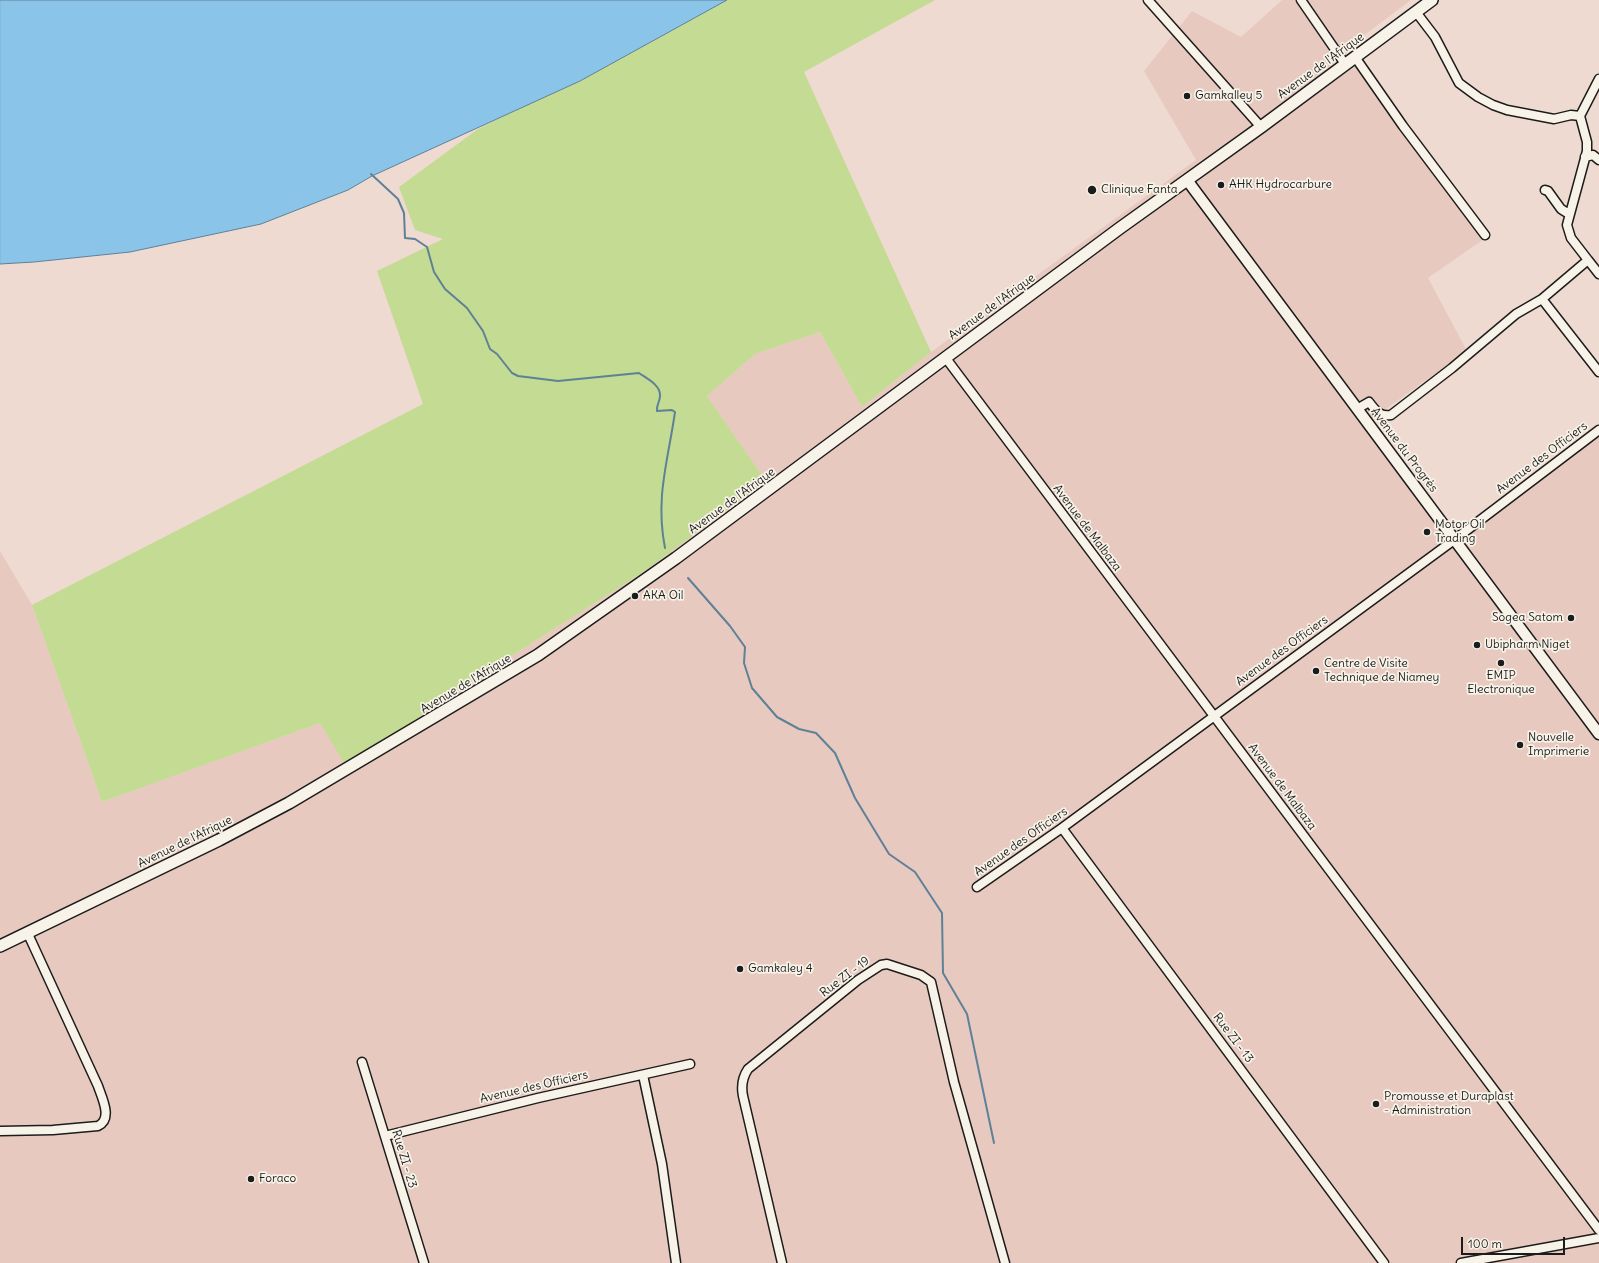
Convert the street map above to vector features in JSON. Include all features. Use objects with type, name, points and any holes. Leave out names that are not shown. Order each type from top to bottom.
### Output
[{"type":"main road","name":"Avenue de l'Afrique","points":[[0,946],[28,934],[289,804],[538,655],[676,558],[945,357],[1261,127],[1432,0]]},
{"type":"street","points":[[1148,0],[1261,127]]},
{"type":"street","points":[[1300,0],[1345,64]]},
{"type":"street","points":[[1416,12],[1435,37],[1459,83],[1478,98],[1507,110],[1554,119],[1570,115],[1580,116]]},
{"type":"street","points":[[1355,57],[1403,126],[1485,235]]},
{"type":"street","points":[[1599,79],[1580,116],[1587,142],[1585,157],[1567,225],[1568,233],[1599,274]]},
{"type":"street","points":[[1585,157],[1593,155],[1599,160]]},
{"type":"street","name":"Avenue du Progrès","points":[[1187,180],[1599,734]]},
{"type":"street","points":[[1544,190],[1548,191],[1561,209],[1569,214]]},
{"type":"street","points":[[1357,409],[1369,402],[1377,412],[1385,415],[1391,415],[1516,314],[1542,299],[1588,260]]},
{"type":"street","points":[[1542,299],[1599,372]]},
{"type":"street","name":"Avenue de Malbaza","points":[[945,357],[1599,1230]]},
{"type":"street","name":"Avenue des Officiers","points":[[976,887],[1062,828],[1454,540],[1599,430]]},
{"type":"street","name":"Rue ZI - 13","points":[[1062,828],[1384,1263]]},
{"type":"street","points":[[0,1131],[53,1130],[98,1126],[105,1120],[104,1105],[98,1086],[28,934]]},
{"type":"street","name":"Rue ZI - 19","points":[[782,1263],[743,1096],[742,1088],[745,1073],[858,980],[881,965],[887,964],[921,975],[931,982],[954,1082],[1004,1263]]},
{"type":"street","name":"Rue ZI - 23","points":[[362,1062],[424,1263]]},
{"type":"street","name":"Avenue des Officiers","points":[[385,1136],[538,1098],[690,1064]]},
{"type":"street","points":[[643,1075],[662,1164],[676,1263]]},
{"type":"street","points":[[1461,1263],[1599,1238]]},
{"type":"shaded area","points":[[1282,0],[1411,0],[1347,48],[1484,239],[1428,278],[1467,351],[1369,421],[1456,543],[1599,435],[1599,1263],[0,1263],[0,551],[32,605],[102,802],[320,723],[347,766],[480,676],[645,571],[766,481],[707,396],[755,354],[820,332],[862,407],[931,352],[1196,160],[1144,71],[1192,11],[1241,37]]},
{"type":"green space","points":[[727,0],[935,0],[804,72],[931,352],[862,407],[820,332],[755,354],[707,396],[766,481],[645,571],[480,676],[346,766],[320,723],[102,802],[32,605],[423,404],[377,271],[443,239],[415,230],[399,187],[478,129],[543,96],[580,81]]},
{"type":"water","points":[[0,0],[727,0],[580,81],[372,176],[348,190],[261,224],[130,252],[0,264]]},
{"type":"waterway","points":[[371,174],[398,199],[404,213],[405,238],[415,239],[427,247],[434,272],[445,289],[467,308],[483,331],[490,349],[497,354],[512,373],[518,376],[558,381],[639,373],[656,385],[660,392],[657,411],[672,410],[675,412],[662,496],[661,513],[665,548]]},
{"type":"waterway","points":[[688,578],[730,626],[745,647],[744,663],[752,688],[777,717],[799,729],[816,733],[835,753],[855,798],[889,854],[915,872],[942,913],[943,973],[967,1014],[994,1143]]},
{"type":"place","name":"Gamkalley 5","points":[[1187,96]]},
{"type":"place","name":"AHK Hydrocarbure","points":[[1221,185]]},
{"type":"place","name":"Clinique Fanta","points":[[1092,190]]},
{"type":"place","name":"Motor Oil Trading","points":[[1427,532]]},
{"type":"place","name":"AKA Oil","points":[[635,596]]},
{"type":"place","name":"Sogea Satom","points":[[1571,618]]},
{"type":"place","name":"Ubipharm Niget","points":[[1477,645]]},
{"type":"place","name":"EMIP Electronique","points":[[1501,663]]},
{"type":"place","name":"Centre de Visite Technique de Niamey","points":[[1316,671]]},
{"type":"place","name":"Nouvelle Imprimerie","points":[[1520,745]]},
{"type":"place","name":"Gamkaley 4","points":[[740,969]]},
{"type":"place","name":"Promousse et Duraplast - Administration","points":[[1376,1104]]},
{"type":"place","name":"Foraco","points":[[251,1179]]}]
